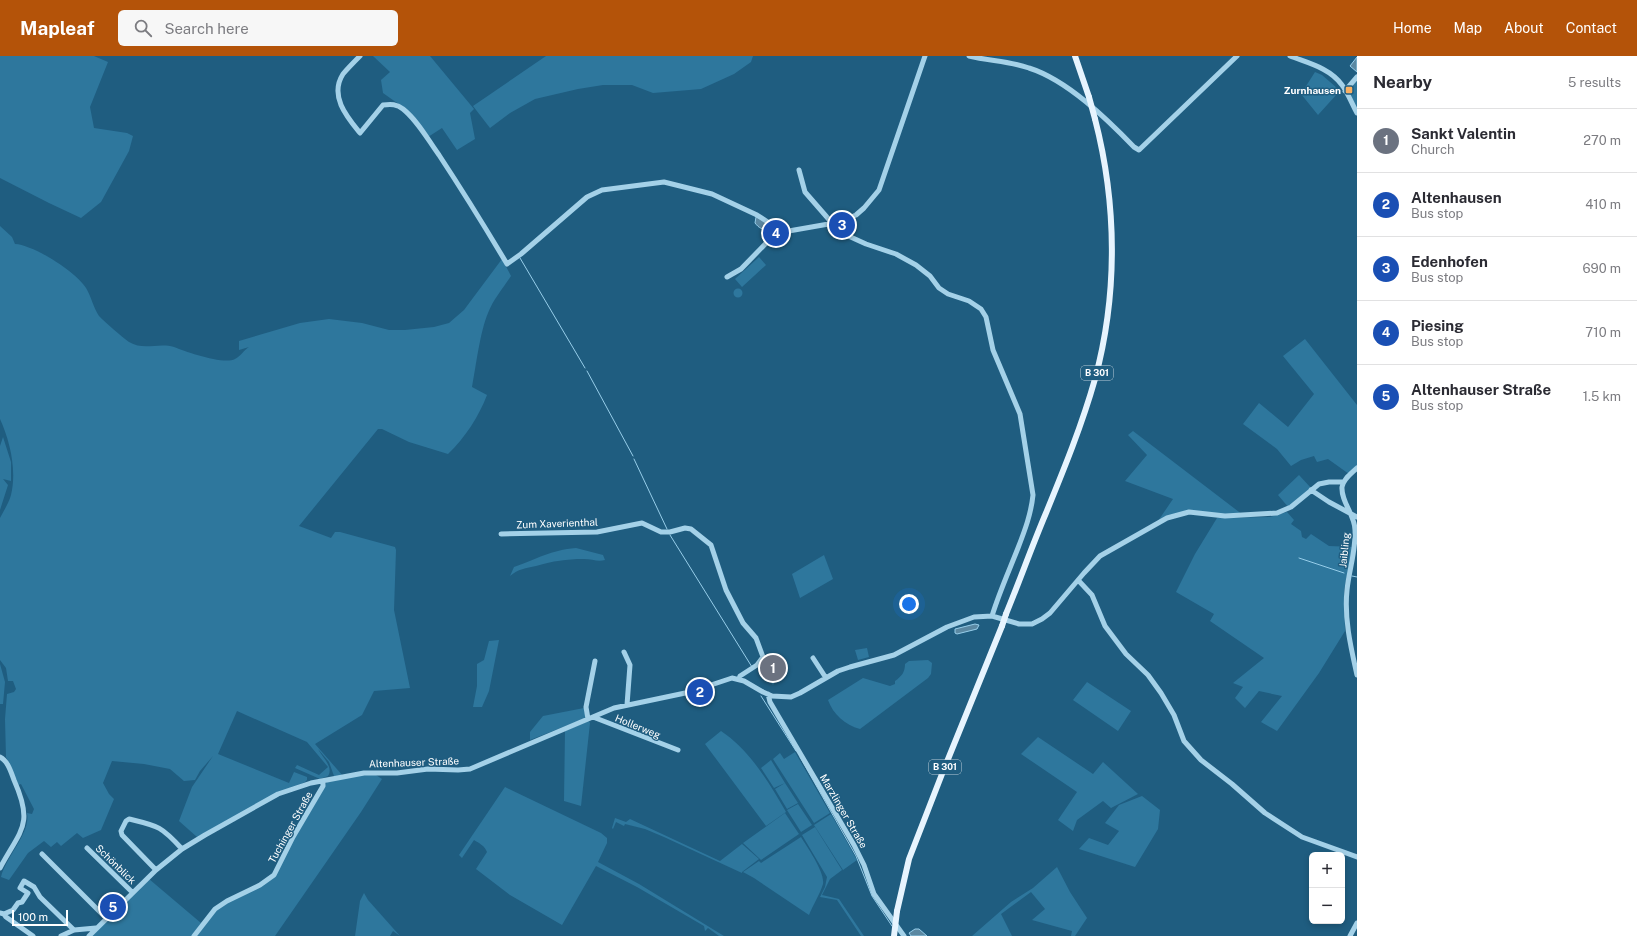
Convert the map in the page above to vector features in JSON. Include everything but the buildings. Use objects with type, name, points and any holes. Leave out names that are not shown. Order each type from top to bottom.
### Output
[{"type":"main road","name":"B 301","points":[[894,936],[897,911],[909,859],[1075,440],[1092,391],[1100,357],[1110,298],[1112,234],[1107,169],[1089,97],[1075,56]]},
{"type":"street","points":[[360,56],[343,75],[339,84],[339,101],[344,112],[360,132],[383,105],[394,104],[402,108],[433,146],[507,264],[587,198],[602,190],[664,182],[712,194],[757,215],[783,232]]},
{"type":"street","points":[[727,277],[741,269],[771,238],[783,232],[840,222],[856,215],[864,208],[879,190],[925,56]]},
{"type":"street","points":[[969,56],[1021,65],[1039,72],[1069,90],[1106,118],[1134,147],[1139,150],[1236,56]]},
{"type":"street","points":[[1290,56],[1325,70],[1337,79],[1347,93],[1357,113]]},
{"type":"street","points":[[1347,93],[1357,77]]},
{"type":"street","points":[[799,170],[805,192],[832,223],[844,234],[866,244],[896,254],[916,265],[930,276],[939,288],[948,294],[969,301],[981,309],[986,317],[993,350],[1020,414],[1033,494],[1032,508],[1025,531],[998,595],[992,616]]},
{"type":"street","points":[[739,679],[768,694],[780,697],[796,696],[826,678],[850,667],[898,653],[953,625],[974,617],[992,616],[1019,624],[1032,624],[1050,613],[1100,556],[1174,515],[1191,512],[1225,516],[1273,514],[1291,507],[1317,486],[1326,482],[1343,482],[1357,468]]},
{"type":"street","name":"Jaibling","points":[[1343,482],[1343,494],[1350,514],[1356,524],[1355,542],[1347,590],[1346,612],[1357,675]]},
{"type":"street","points":[[1311,490],[1357,517]]},
{"type":"street","name":"Zum Xaverienthal","points":[[501,534],[597,532],[642,523],[661,532],[670,532],[685,528],[691,529],[711,545],[726,590],[743,622],[756,638],[762,653],[763,657],[757,665],[740,676],[739,679]]},
{"type":"street","points":[[1078,580],[1092,595],[1105,626],[1126,654],[1148,675],[1161,693],[1174,715],[1184,741],[1201,760],[1265,812],[1302,837],[1357,857]]},
{"type":"street","points":[[624,652],[630,665],[627,705]]},
{"type":"street","points":[[813,658],[826,678]]},
{"type":"street","points":[[590,718],[586,707],[595,661]]},
{"type":"street","name":"Altenhauser Straße","points":[[89,936],[132,892],[182,849],[205,834],[278,794],[297,787],[364,773],[397,773],[428,769],[470,769],[614,708],[690,692],[728,679],[739,679]]},
{"type":"street","name":"Marzlinger Straße","points":[[768,694],[770,702],[856,849],[874,894],[904,936]]},
{"type":"street","name":"Hollerweg","points":[[590,718],[678,750]]},
{"type":"street","points":[[0,757],[4,760],[10,770],[23,803],[24,814],[24,822],[21,831],[0,868]]},
{"type":"street","name":"Tuchinger Straße","points":[[194,936],[215,909],[227,901],[260,885],[274,875],[293,837],[323,786],[322,781]]},
{"type":"street","points":[[156,870],[122,835],[121,831],[127,820],[154,825],[162,829],[182,849]]},
{"type":"street","name":"Schönblick","points":[[87,848],[132,892]]},
{"type":"street","points":[[42,854],[106,918]]},
{"type":"street","points":[[2,914],[13,910],[18,903],[22,902],[28,893],[20,888],[24,881],[34,887],[40,897],[74,930]]},
{"type":"street","points":[[2,914],[33,936]]},
{"type":"street","points":[[1350,936],[1357,923]]},
{"type":"street","points":[[61,936],[74,930],[96,928]]},
{"type":"shaded area","points":[[0,56],[94,56],[108,62],[90,107],[94,128],[127,133],[133,136],[129,151],[101,202],[81,218],[0,178]]},
{"type":"shaded area","points":[[373,56],[430,56],[474,109],[470,113],[475,139],[457,150],[442,128],[428,137],[407,110],[383,93],[381,80],[390,72]]},
{"type":"shaded area","points":[[546,56],[753,56],[751,62],[734,74],[701,89],[653,93],[632,85],[603,85],[578,89],[535,99],[510,113],[490,128],[473,106]]},
{"type":"shaded area","points":[[1357,57],[1357,72],[1350,66]]},
{"type":"shaded area","points":[[1315,72],[1322,75],[1337,88],[1337,94],[1318,115],[1301,94]]},
{"type":"shaded area","points":[[1357,80],[1357,109],[1349,92]]},
{"type":"shaded area","points":[[756,217],[769,223],[769,229],[763,229],[758,226],[755,223]]},
{"type":"shaded area","points":[[0,226],[12,237],[15,244],[33,249],[54,260],[81,282],[86,288],[99,316],[129,342],[140,346],[163,345],[174,347],[205,357],[223,360],[235,359],[249,347],[239,350],[239,341],[300,323],[329,319],[362,323],[389,330],[405,330],[434,327],[449,323],[464,310],[502,259],[511,276],[495,299],[485,321],[480,339],[472,387],[487,395],[476,419],[466,434],[448,454],[409,442],[382,429],[378,429],[299,526],[331,538],[335,532],[340,532],[395,547],[396,550],[394,610],[410,688],[374,691],[362,715],[315,744],[343,776],[334,776],[329,762],[318,749],[329,766],[330,769],[328,776],[320,779],[295,768],[297,765],[319,775],[328,767],[307,742],[237,711],[218,754],[289,783],[294,772],[307,777],[305,782],[197,837],[179,821],[192,787],[213,756],[200,771],[195,780],[184,781],[170,769],[144,764],[112,761],[103,783],[109,794],[114,799],[101,830],[83,838],[77,833],[61,846],[57,842],[51,847],[44,841],[28,853],[9,880],[1,877],[8,861],[22,837],[27,821],[27,813],[32,814],[34,809],[21,784],[18,785],[6,757],[5,719],[7,694],[14,692],[16,689],[13,681],[8,681],[6,668],[0,660],[0,518],[10,498],[13,485],[13,466],[7,437],[0,419]]},
{"type":"shaded area","points":[[759,257],[766,265],[742,287],[735,279]]},
{"type":"shaded area","points":[[738,288],[743,293],[738,298],[733,293]]},
{"type":"shaded area","points":[[1305,339],[1357,405],[1357,466],[1349,474],[1328,459],[1317,462],[1314,456],[1301,460],[1291,466],[1277,449],[1243,424],[1259,403],[1288,427],[1314,394],[1283,356]]},
{"type":"shaded area","points":[[1133,431],[1243,515],[1189,512],[1158,521],[1173,499],[1125,481],[1147,455],[1128,435]]},
{"type":"shaded area","points":[[3,437],[11,462],[11,481],[3,479],[8,485],[0,510],[0,446]]},
{"type":"shaded area","points":[[1299,475],[1311,488],[1289,508],[1278,495]]},
{"type":"shaded area","points":[[1287,512],[1294,520],[1291,524],[1301,531],[1302,537],[1306,539],[1311,534],[1329,546],[1353,547],[1344,590],[1345,631],[1319,673],[1277,731],[1261,722],[1282,696],[1259,691],[1245,708],[1235,698],[1243,687],[1233,683],[1264,658],[1210,621],[1214,614],[1176,592],[1195,554],[1217,518],[1270,517]]},
{"type":"shaded area","points":[[576,548],[603,555],[605,560],[571,559],[522,569],[510,576],[514,567],[551,553]]},
{"type":"shaded area","points":[[824,555],[833,579],[800,598],[792,574]]},
{"type":"shaded area","points":[[975,624],[979,625],[977,629],[957,634],[955,633],[955,629]]},
{"type":"shaded area","points":[[499,640],[489,691],[482,707],[473,707],[477,686],[477,664],[484,660],[489,641]]},
{"type":"shaded area","points":[[867,648],[869,657],[858,660],[855,650]]},
{"type":"shaded area","points":[[766,657],[771,660],[781,674],[773,685],[757,667]]},
{"type":"shaded area","points":[[928,660],[932,663],[931,674],[928,678],[860,729],[849,725],[840,718],[830,705],[828,700],[863,678],[890,686],[895,684],[895,681],[904,672],[905,664],[909,661]]},
{"type":"shaded area","points":[[0,664],[5,682],[3,704],[0,704]]},
{"type":"shaded area","points":[[1087,682],[1131,711],[1118,731],[1073,700]]},
{"type":"shaded area","points":[[584,708],[586,718],[530,740],[530,732],[543,716]]},
{"type":"shaded area","points":[[589,721],[581,806],[564,801],[565,731]]},
{"type":"shaded area","points":[[721,731],[750,757],[766,779],[786,812],[766,826],[705,744]]},
{"type":"shaded area","points":[[1038,737],[1093,774],[1103,762],[1138,794],[1111,808],[1103,801],[1077,820],[1073,831],[1058,820],[1077,792],[1021,754]]},
{"type":"shaded area","points":[[795,752],[830,813],[814,823],[773,759],[780,753],[784,759]]},
{"type":"shaded area","points":[[771,760],[785,783],[774,788],[761,768]]},
{"type":"shaded area","points":[[362,775],[376,775],[382,779],[361,812],[275,936],[195,936],[216,909],[268,881],[327,782]]},
{"type":"shaded area","points":[[785,783],[798,803],[787,809],[775,789]]},
{"type":"shaded area","points":[[505,787],[601,833],[607,838],[607,843],[598,862],[639,884],[724,936],[719,936],[708,928],[705,931],[704,926],[637,887],[596,866],[562,925],[510,895],[476,869],[487,852],[482,845],[474,840],[462,858],[459,855]]},
{"type":"shaded area","points":[[1142,796],[1160,810],[1158,829],[1135,867],[1079,849],[1089,838],[1108,845],[1119,831],[1105,823],[1119,805]]},
{"type":"shaded area","points":[[798,804],[812,825],[801,832],[787,810]]},
{"type":"shaded area","points":[[785,813],[799,834],[761,860],[743,843]]},
{"type":"shaded area","points":[[831,814],[857,860],[843,870],[814,825]]},
{"type":"shaded area","points":[[615,818],[626,822],[630,819],[720,861],[742,844],[759,859],[742,873],[645,829],[625,824],[624,826],[616,822],[613,829]]},
{"type":"shaded area","points":[[815,827],[842,870],[830,879],[822,895],[839,899],[864,936],[861,936],[837,900],[820,897],[825,887],[827,877],[802,835]]},
{"type":"shaded area","points":[[801,837],[815,860],[823,879],[822,888],[809,915],[743,872],[759,861],[761,863]]},
{"type":"shaded area","points":[[1057,867],[1070,892],[1087,918],[1075,936],[1071,936],[1072,931],[1032,920],[1045,909],[1031,892],[1001,914],[1012,936],[972,936],[1011,902],[1033,888]]},
{"type":"shaded area","points":[[149,879],[201,923],[193,936],[91,936]]},
{"type":"shaded area","points":[[364,893],[368,900],[400,936],[393,931],[390,936],[355,936],[360,901]]},
{"type":"shaded area","points":[[915,929],[919,929],[927,936],[911,936],[909,933]]},
{"type":"waterway","points":[[520,258],[585,368]]},
{"type":"waterway","points":[[587,371],[633,456]]},
{"type":"waterway","points":[[634,459],[667,529]]},
{"type":"waterway","points":[[670,535],[752,667]]},
{"type":"waterway","points":[[1299,558],[1344,573]]},
{"type":"waterway","points":[[1352,576],[1357,577]]},
{"type":"waterway","points":[[761,696],[796,751]]},
{"type":"waterway","points":[[800,757],[856,856],[872,896],[892,926]]},
{"type":"place","name":"Zurnhausen","points":[[1349,90]]},
{"type":"place","name":"Edenhofen","points":[[842,225]]},
{"type":"place","name":"Piesing","points":[[776,233]]},
{"type":"place","name":"Sankt Valentin","points":[[773,668]]},
{"type":"place","name":"Altenhausen","points":[[700,692]]},
{"type":"place","name":"Altenhauser Straße","points":[[113,907]]}]
